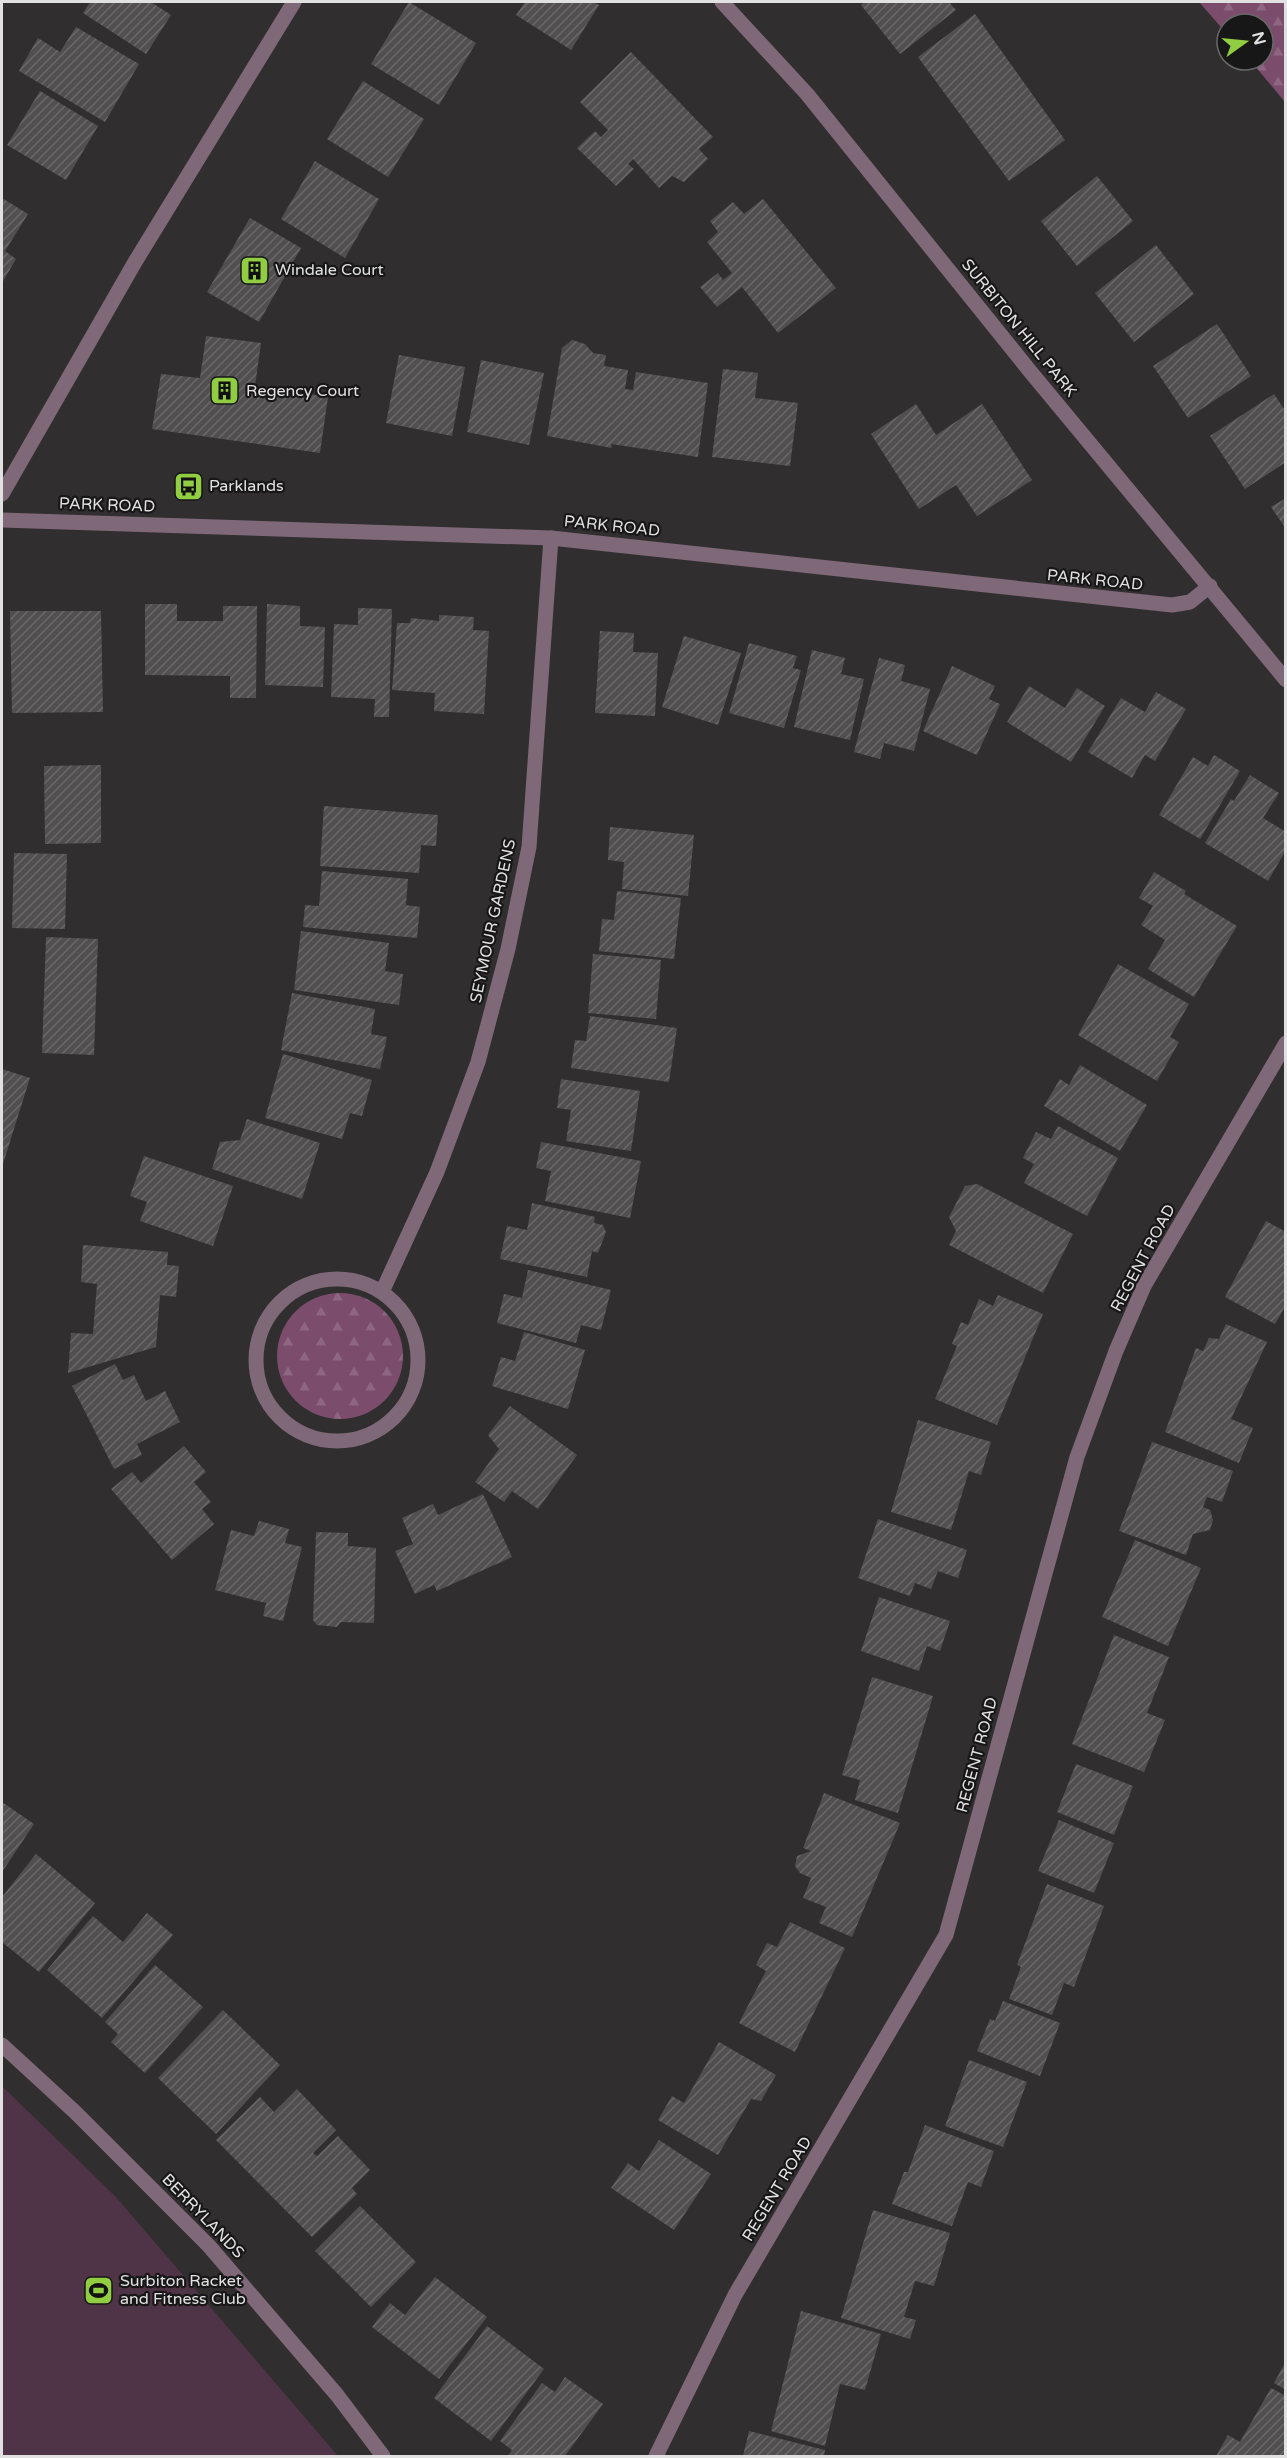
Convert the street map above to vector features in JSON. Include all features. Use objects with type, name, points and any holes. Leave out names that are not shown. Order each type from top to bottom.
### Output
[{"type":"street","points":[[2,494],[135,262],[294,2]]},
{"type":"street","name":"SURBITON HILL PARK","points":[[722,2],[807,94],[1022,360],[1286,680]]},
{"type":"street","name":"PARK ROAD","points":[[2,520],[551,538],[1172,605],[1190,602],[1210,586]]},
{"type":"street","name":"SEYMOUR GARDENS","points":[[382,1292],[437,1172],[478,1062],[508,949],[529,847],[551,538]]},
{"type":"street","name":"REGENT ROAD","points":[[656,2457],[735,2295],[946,1935],[1077,1457],[1116,1351],[1144,1286],[1286,1043]]},
{"type":"street","points":[[339,1279],[362,1282],[382,1292],[400,1308],[412,1329],[418,1352],[417,1376],[409,1398],[395,1418],[376,1432],[353,1440],[329,1442],[306,1436],[286,1425],[271,1409],[260,1389],[255,1366],[257,1343],[265,1322],[278,1304],[295,1290],[317,1281],[339,1279]]},
{"type":"street","name":"BERRYLANDS","points":[[2,2045],[75,2112],[209,2246],[337,2395],[383,2457]]},
{"type":"green space","points":[[1199,2],[1285,2],[1285,102],[1260,72],[1275,72],[1275,12],[1215,12],[1215,20]]},
{"type":"green space","points":[[340,1293],[364,1298],[384,1312],[398,1332],[403,1356],[398,1380],[384,1400],[364,1414],[340,1419],[316,1414],[296,1400],[282,1380],[277,1356],[282,1332],[296,1312],[316,1298]]},
{"type":"shaded area","name":"Surbiton Racket and Fitness Club","points":[[2,2086],[116,2197],[338,2456],[2,2456]]},
{"type":"building","points":[[90,2],[151,2],[171,15],[146,54],[83,13]]},
{"type":"building","points":[[409,2],[476,43],[439,105],[371,64]]},
{"type":"building","points":[[525,2],[593,2],[599,5],[571,50],[516,15]]},
{"type":"building","points":[[864,2],[949,2],[956,10],[900,54],[861,5]]},
{"type":"building","points":[[975,14],[1065,140],[1009,181],[918,57]]},
{"type":"building","points":[[76,27],[139,64],[105,122],[19,71],[38,38],[60,52]]},
{"type":"building","points":[[631,52],[713,137],[699,149],[708,159],[684,182],[672,176],[659,188],[633,159],[628,164],[634,169],[616,186],[577,148],[595,131],[601,137],[608,130],[580,102]]},
{"type":"building","points":[[363,81],[424,119],[388,177],[327,139]]},
{"type":"building","points":[[40,91],[98,126],[66,180],[7,145]]},
{"type":"building","points":[[315,161],[379,199],[345,258],[281,219]]},
{"type":"building","points":[[1097,176],[1133,221],[1077,266],[1041,221]]},
{"type":"building","points":[[2,198],[28,214],[5,251],[16,259],[2,283]]},
{"type":"building","points":[[763,199],[836,288],[778,333],[742,287],[717,307],[700,287],[718,273],[723,280],[732,273],[707,242],[718,232],[710,221],[733,202],[744,214]]},
{"type":"building","name":"Windale Court","points":[[250,218],[301,248],[259,322],[207,292]]},
{"type":"building","points":[[1156,245],[1194,294],[1134,342],[1095,293]]},
{"type":"building","points":[[1217,324],[1251,376],[1188,418],[1153,366]]},
{"type":"building","name":"Regency Court","points":[[206,336],[261,343],[255,386],[328,397],[320,453],[152,429],[161,374],[200,378]]},
{"type":"building","points":[[572,340],[585,344],[593,353],[606,355],[604,366],[628,370],[625,389],[633,390],[636,372],[708,383],[698,457],[611,444],[612,448],[547,436],[562,348]]},
{"type":"building","points":[[399,355],[465,367],[452,436],[386,423]]},
{"type":"building","points":[[481,360],[544,373],[529,445],[467,432]]},
{"type":"building","points":[[723,369],[758,373],[755,398],[798,403],[790,466],[712,457]]},
{"type":"building","points":[[1274,394],[1286,412],[1286,462],[1245,489],[1210,436]]},
{"type":"building","points":[[916,404],[936,435],[982,404],[1032,480],[977,516],[956,485],[919,509],[871,434]]},
{"type":"building","points":[[1286,498],[1286,529],[1271,507]]},
{"type":"building","points":[[145,604],[177,604],[177,621],[223,621],[223,606],[257,606],[256,698],[230,698],[230,676],[145,675]]},
{"type":"building","points":[[267,604],[300,606],[300,626],[325,627],[323,687],[265,685]]},
{"type":"building","points":[[358,608],[392,609],[389,717],[374,717],[375,699],[331,697],[334,624],[358,625]]},
{"type":"building","points":[[10,611],[101,611],[103,712],[12,713]]},
{"type":"building","points":[[439,615],[474,617],[473,630],[489,631],[484,714],[434,711],[435,693],[392,690],[397,623],[410,623],[411,618],[439,621]]},
{"type":"building","points":[[600,631],[634,633],[633,652],[658,653],[655,716],[595,713]]},
{"type":"building","points":[[684,636],[741,653],[718,725],[662,707]]},
{"type":"building","points":[[749,643],[797,656],[793,668],[801,670],[784,728],[729,713]]},
{"type":"building","points":[[812,650],[845,658],[841,674],[864,679],[850,740],[794,727]]},
{"type":"building","points":[[879,658],[905,665],[901,681],[930,689],[914,751],[884,743],[880,759],[854,752]]},
{"type":"building","points":[[952,666],[995,686],[989,699],[1000,704],[977,755],[923,731]]},
{"type":"building","points":[[1029,686],[1065,708],[1077,688],[1105,706],[1071,762],[1007,722]]},
{"type":"building","points":[[1156,692],[1186,709],[1155,761],[1145,755],[1132,778],[1088,752],[1121,698],[1145,712]]},
{"type":"building","points":[[1214,755],[1240,771],[1200,839],[1159,815],[1193,757],[1208,766]]},
{"type":"building","points":[[101,765],[101,843],[45,844],[44,766]]},
{"type":"building","points":[[1250,775],[1279,793],[1263,818],[1286,832],[1286,850],[1268,881],[1205,843],[1231,799],[1234,801]]},
{"type":"building","points":[[324,806],[438,815],[436,846],[421,845],[419,873],[320,866]]},
{"type":"building","points":[[610,827],[694,835],[688,896],[622,889],[624,862],[608,860]]},
{"type":"building","points":[[14,853],[67,854],[65,929],[12,928]]},
{"type":"building","points":[[322,871],[408,879],[406,905],[420,907],[417,938],[303,927],[305,905],[319,906]]},
{"type":"building","points":[[1154,872],[1186,891],[1184,894],[1237,926],[1194,997],[1148,969],[1165,940],[1141,925],[1153,906],[1139,898]]},
{"type":"building","points":[[617,891],[681,898],[674,959],[599,951],[602,919],[614,920]]},
{"type":"building","points":[[301,931],[389,943],[385,971],[403,974],[399,1005],[294,990]]},
{"type":"building","points":[[46,937],[98,939],[94,1055],[42,1053]]},
{"type":"building","points":[[593,954],[661,960],[656,1019],[588,1013]]},
{"type":"building","points":[[1118,964],[1189,1004],[1170,1037],[1179,1042],[1157,1081],[1078,1035]]},
{"type":"building","points":[[292,993],[375,1009],[371,1034],[387,1037],[380,1069],[281,1050]]},
{"type":"building","points":[[590,1016],[677,1028],[669,1082],[571,1068],[575,1040],[586,1041]]},
{"type":"building","points":[[283,1054],[372,1080],[362,1116],[350,1113],[342,1139],[265,1118]]},
{"type":"building","points":[[1080,1065],[1147,1105],[1120,1151],[1044,1106],[1060,1079],[1069,1085]]},
{"type":"building","points":[[2,1069],[30,1078],[2,1167]]},
{"type":"building","points":[[561,1079],[640,1091],[631,1151],[566,1141],[571,1110],[557,1108]]},
{"type":"building","points":[[247,1119],[320,1143],[302,1199],[212,1169],[220,1142],[240,1140]]},
{"type":"building","points":[[1058,1126],[1118,1158],[1087,1216],[1024,1183],[1034,1164],[1023,1158],[1036,1132],[1051,1139]]},
{"type":"building","points":[[541,1142],[641,1161],[630,1218],[545,1201],[551,1171],[536,1168]]},
{"type":"building","points":[[144,1156],[233,1186],[213,1246],[140,1221],[147,1202],[130,1196]]},
{"type":"building","points":[[977,1184],[1073,1234],[1043,1293],[949,1245],[956,1231],[949,1217],[965,1186]]},
{"type":"building","points":[[532,1203],[595,1217],[594,1223],[603,1225],[606,1232],[598,1253],[592,1251],[587,1277],[500,1259],[507,1226],[527,1230]]},
{"type":"building","points":[[1266,1221],[1286,1232],[1286,1305],[1275,1324],[1225,1297]]},
{"type":"building","points":[[83,1245],[168,1252],[167,1265],[179,1266],[176,1297],[160,1295],[156,1347],[68,1373],[71,1333],[93,1334],[97,1284],[81,1282]]},
{"type":"building","points":[[528,1270],[611,1290],[601,1330],[581,1325],[576,1343],[497,1323],[504,1294],[522,1298]]},
{"type":"building","points":[[998,1295],[1043,1314],[997,1425],[935,1399],[957,1346],[952,1344],[961,1322],[968,1325],[979,1299],[993,1306]]},
{"type":"building","points":[[1226,1324],[1267,1342],[1231,1419],[1253,1428],[1239,1463],[1165,1432],[1196,1348],[1203,1351],[1209,1338],[1219,1339]]},
{"type":"building","points":[[524,1332],[585,1350],[568,1409],[492,1386],[501,1357],[515,1361]]},
{"type":"building","points":[[115,1364],[123,1380],[134,1375],[146,1401],[165,1391],[180,1422],[137,1444],[142,1455],[114,1469],[72,1386]]},
{"type":"building","points":[[510,1406],[577,1455],[538,1509],[512,1491],[504,1502],[475,1482],[499,1449],[488,1435]]},
{"type":"building","points":[[918,1420],[991,1442],[981,1475],[969,1471],[951,1530],[891,1512]]},
{"type":"building","points":[[1152,1442],[1233,1471],[1222,1502],[1207,1497],[1203,1507],[1210,1510],[1213,1520],[1210,1530],[1193,1534],[1186,1555],[1119,1531]]},
{"type":"building","points":[[184,1446],[206,1472],[194,1482],[211,1502],[202,1509],[214,1524],[172,1560],[111,1489],[132,1472],[141,1483]]},
{"type":"building","points":[[483,1494],[512,1557],[437,1591],[434,1585],[415,1594],[395,1551],[413,1544],[402,1518],[433,1504],[438,1515]]},
{"type":"building","points":[[878,1519],[967,1550],[958,1578],[938,1571],[931,1589],[915,1583],[910,1596],[858,1578]]},
{"type":"building","points":[[259,1521],[289,1529],[285,1543],[302,1547],[283,1621],[263,1616],[266,1603],[215,1590],[231,1530],[254,1536]]},
{"type":"building","points":[[316,1532],[348,1533],[348,1546],[376,1548],[374,1623],[341,1622],[337,1627],[317,1625],[313,1620]]},
{"type":"building","points":[[1135,1540],[1201,1568],[1168,1646],[1102,1617]]},
{"type":"building","points":[[879,1597],[950,1621],[940,1651],[927,1646],[919,1671],[861,1651]]},
{"type":"building","points":[[1114,1635],[1169,1657],[1147,1713],[1165,1720],[1144,1772],[1072,1744]]},
{"type":"building","points":[[872,1677],[933,1696],[898,1813],[855,1800],[860,1780],[842,1775]]},
{"type":"building","points":[[1076,1764],[1133,1786],[1114,1835],[1057,1812]]},
{"type":"building","points":[[824,1793],[900,1823],[852,1937],[819,1923],[826,1907],[803,1898],[811,1878],[800,1873],[795,1866],[797,1856],[811,1851],[803,1848]]},
{"type":"building","points":[[2,1802],[34,1824],[2,1872]]},
{"type":"building","points":[[1059,1820],[1114,1843],[1094,1893],[1038,1871]]},
{"type":"building","points":[[36,1854],[95,1903],[39,1972],[2,1942],[2,1897]]},
{"type":"building","points":[[1047,1884],[1104,1906],[1074,1987],[1064,1983],[1052,2015],[1009,1999],[1021,1967],[1017,1965]]},
{"type":"building","points":[[147,1913],[173,1935],[102,2018],[47,1970],[93,1916],[123,1942]]},
{"type":"building","points":[[790,1922],[845,1948],[795,2052],[739,2023],[766,1971],[756,1965],[767,1943],[777,1947]]},
{"type":"building","points":[[155,1965],[203,2007],[145,2073],[111,2042],[118,2034],[105,2022]]},
{"type":"building","points":[[1003,2001],[1060,2023],[1040,2076],[977,2051],[990,2019],[995,2021]]},
{"type":"building","points":[[223,2010],[280,2065],[216,2134],[158,2078]]},
{"type":"building","points":[[719,2042],[776,2075],[761,2101],[751,2099],[718,2155],[658,2120],[672,2096],[684,2103]]},
{"type":"building","points":[[969,2060],[1027,2082],[1003,2147],[945,2126]]},
{"type":"building","points":[[297,2089],[336,2130],[313,2153],[317,2156],[338,2136],[370,2170],[352,2188],[357,2194],[312,2237],[216,2140],[260,2097],[274,2112]]},
{"type":"building","points":[[925,2125],[994,2151],[981,2187],[968,2182],[952,2226],[892,2204],[904,2172],[908,2172]]},
{"type":"building","points":[[659,2140],[711,2174],[674,2230],[611,2188],[628,2163],[639,2171]]},
{"type":"building","points":[[360,2206],[416,2262],[371,2307],[315,2251]]},
{"type":"building","points":[[873,2210],[950,2233],[934,2286],[915,2281],[904,2317],[916,2320],[910,2339],[841,2318]]},
{"type":"building","points":[[435,2277],[487,2317],[439,2379],[372,2327],[390,2303],[405,2315]]},
{"type":"building","points":[[801,2311],[881,2334],[865,2390],[840,2384],[825,2446],[771,2431]]},
{"type":"building","points":[[487,2326],[544,2369],[491,2441],[434,2398]]},
{"type":"building","points":[[1286,2361],[1286,2390],[1274,2383]]},
{"type":"building","points":[[565,2377],[603,2404],[565,2456],[508,2456],[512,2450],[500,2441],[542,2383],[555,2392]]},
{"type":"building","points":[[1271,2388],[1286,2396],[1286,2456],[1216,2456],[1228,2435],[1240,2442]]},
{"type":"building","points":[[749,2431],[825,2450],[824,2456],[743,2456]]},
{"type":"place","name":"Windale Court","points":[[254,270]]},
{"type":"place","name":"Regency Court","points":[[225,391]]},
{"type":"place","name":"Parklands","points":[[188,486]]},
{"type":"place","name":"Surbiton Racket and Fitness Club","points":[[99,2290]]}]
